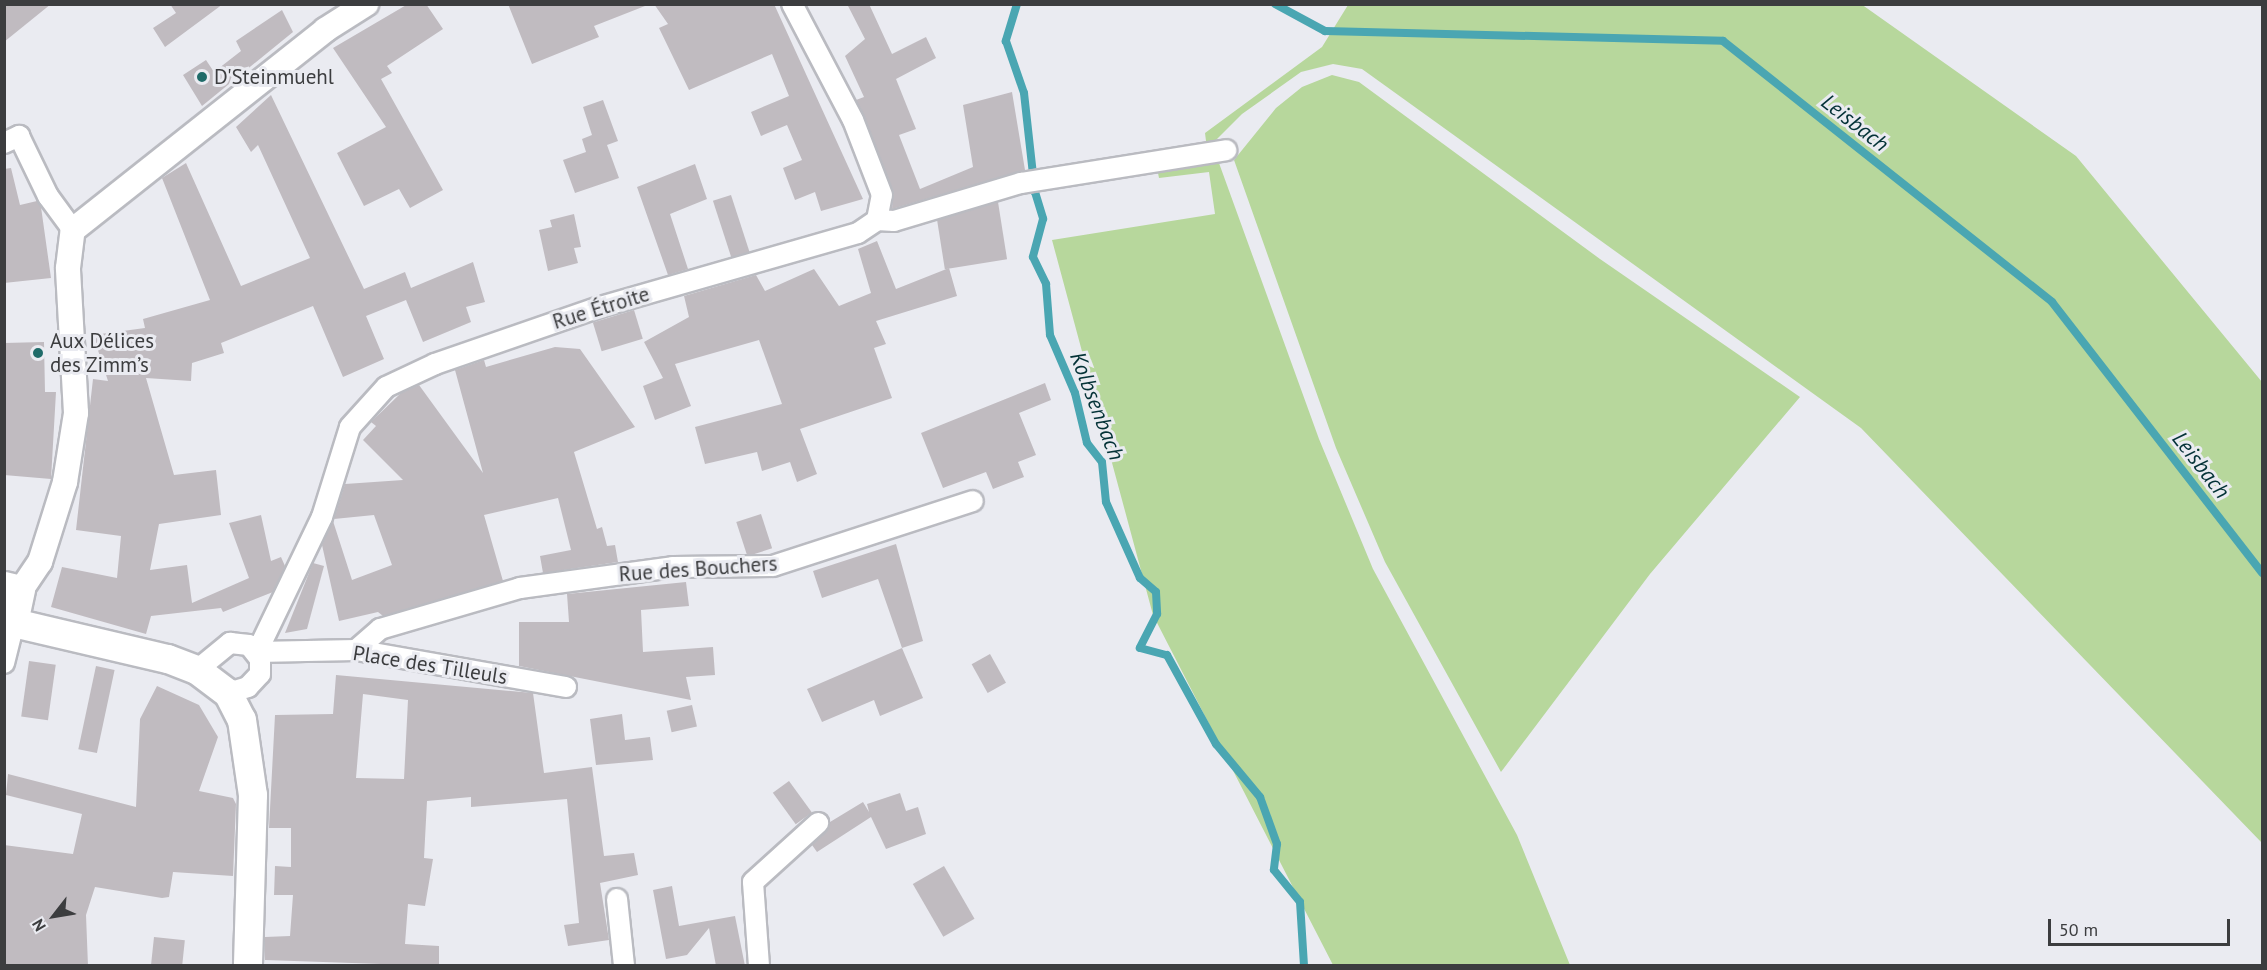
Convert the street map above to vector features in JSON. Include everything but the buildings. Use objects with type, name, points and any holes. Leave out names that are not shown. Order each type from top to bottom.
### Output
[{"type":"main road","points":[[13,588],[14,623],[197,670],[228,693],[242,720],[253,795],[248,966]]},
{"type":"street","points":[[73,230],[306,45],[366,4]]},
{"type":"street","points":[[792,4],[853,120],[882,195],[877,220],[894,221],[1021,183],[1226,150]]},
{"type":"street","points":[[4,143],[19,136],[48,196],[73,230],[68,268],[76,413],[66,482],[40,562],[13,588]]},
{"type":"street","name":"Rue Étroite","points":[[257,652],[322,517],[350,427],[386,387],[435,364],[600,307],[858,233],[877,220]]},
{"type":"street","name":"Rue des Bouchers","points":[[356,650],[380,629],[520,588],[673,567],[773,566],[973,501]]},
{"type":"street","points":[[4,663],[14,623]]},
{"type":"street","name":"Place des Tilleuls","points":[[197,670],[230,643],[257,652],[356,650],[566,687]]},
{"type":"street","points":[[228,693],[256,681],[261,667],[257,652]]},
{"type":"street","points":[[759,966],[753,882],[818,823]]},
{"type":"street","points":[[617,899],[624,966]]},
{"type":"green space","points":[[1861,4],[2076,156],[2262,382],[2262,843],[1861,428],[1362,69],[1333,64],[1301,72],[1242,114],[1207,149],[1205,133],[1322,47],[1348,5]]},
{"type":"green space","points":[[1332,75],[1359,82],[1600,259],[1800,397],[1650,574],[1501,772],[1385,562],[1336,448],[1234,160],[1276,108],[1302,87]]},
{"type":"green space","points":[[1215,152],[1319,439],[1373,569],[1517,835],[1570,965],[1333,965],[1153,615],[1052,240],[1215,214],[1209,172],[1159,178],[1156,163]]},
{"type":"waterway","name":"Kolbsenbach","points":[[1017,4],[1006,41],[1024,93],[1035,192],[1043,219],[1033,257],[1046,284],[1050,335],[1075,393],[1087,443],[1102,462],[1106,502],[1140,578],[1156,592],[1157,614],[1140,648],[1167,655],[1216,744],[1260,797],[1277,844],[1274,870],[1300,902],[1304,966]]},
{"type":"waterway","name":"Leisbach","points":[[1275,4],[1325,31],[1723,41],[2052,302],[2262,573]]},
{"type":"place","name":"D'Steinmuehl","points":[[202,77]]},
{"type":"place","name":"Aux Délices des Zimm’s","points":[[38,353]]}]
